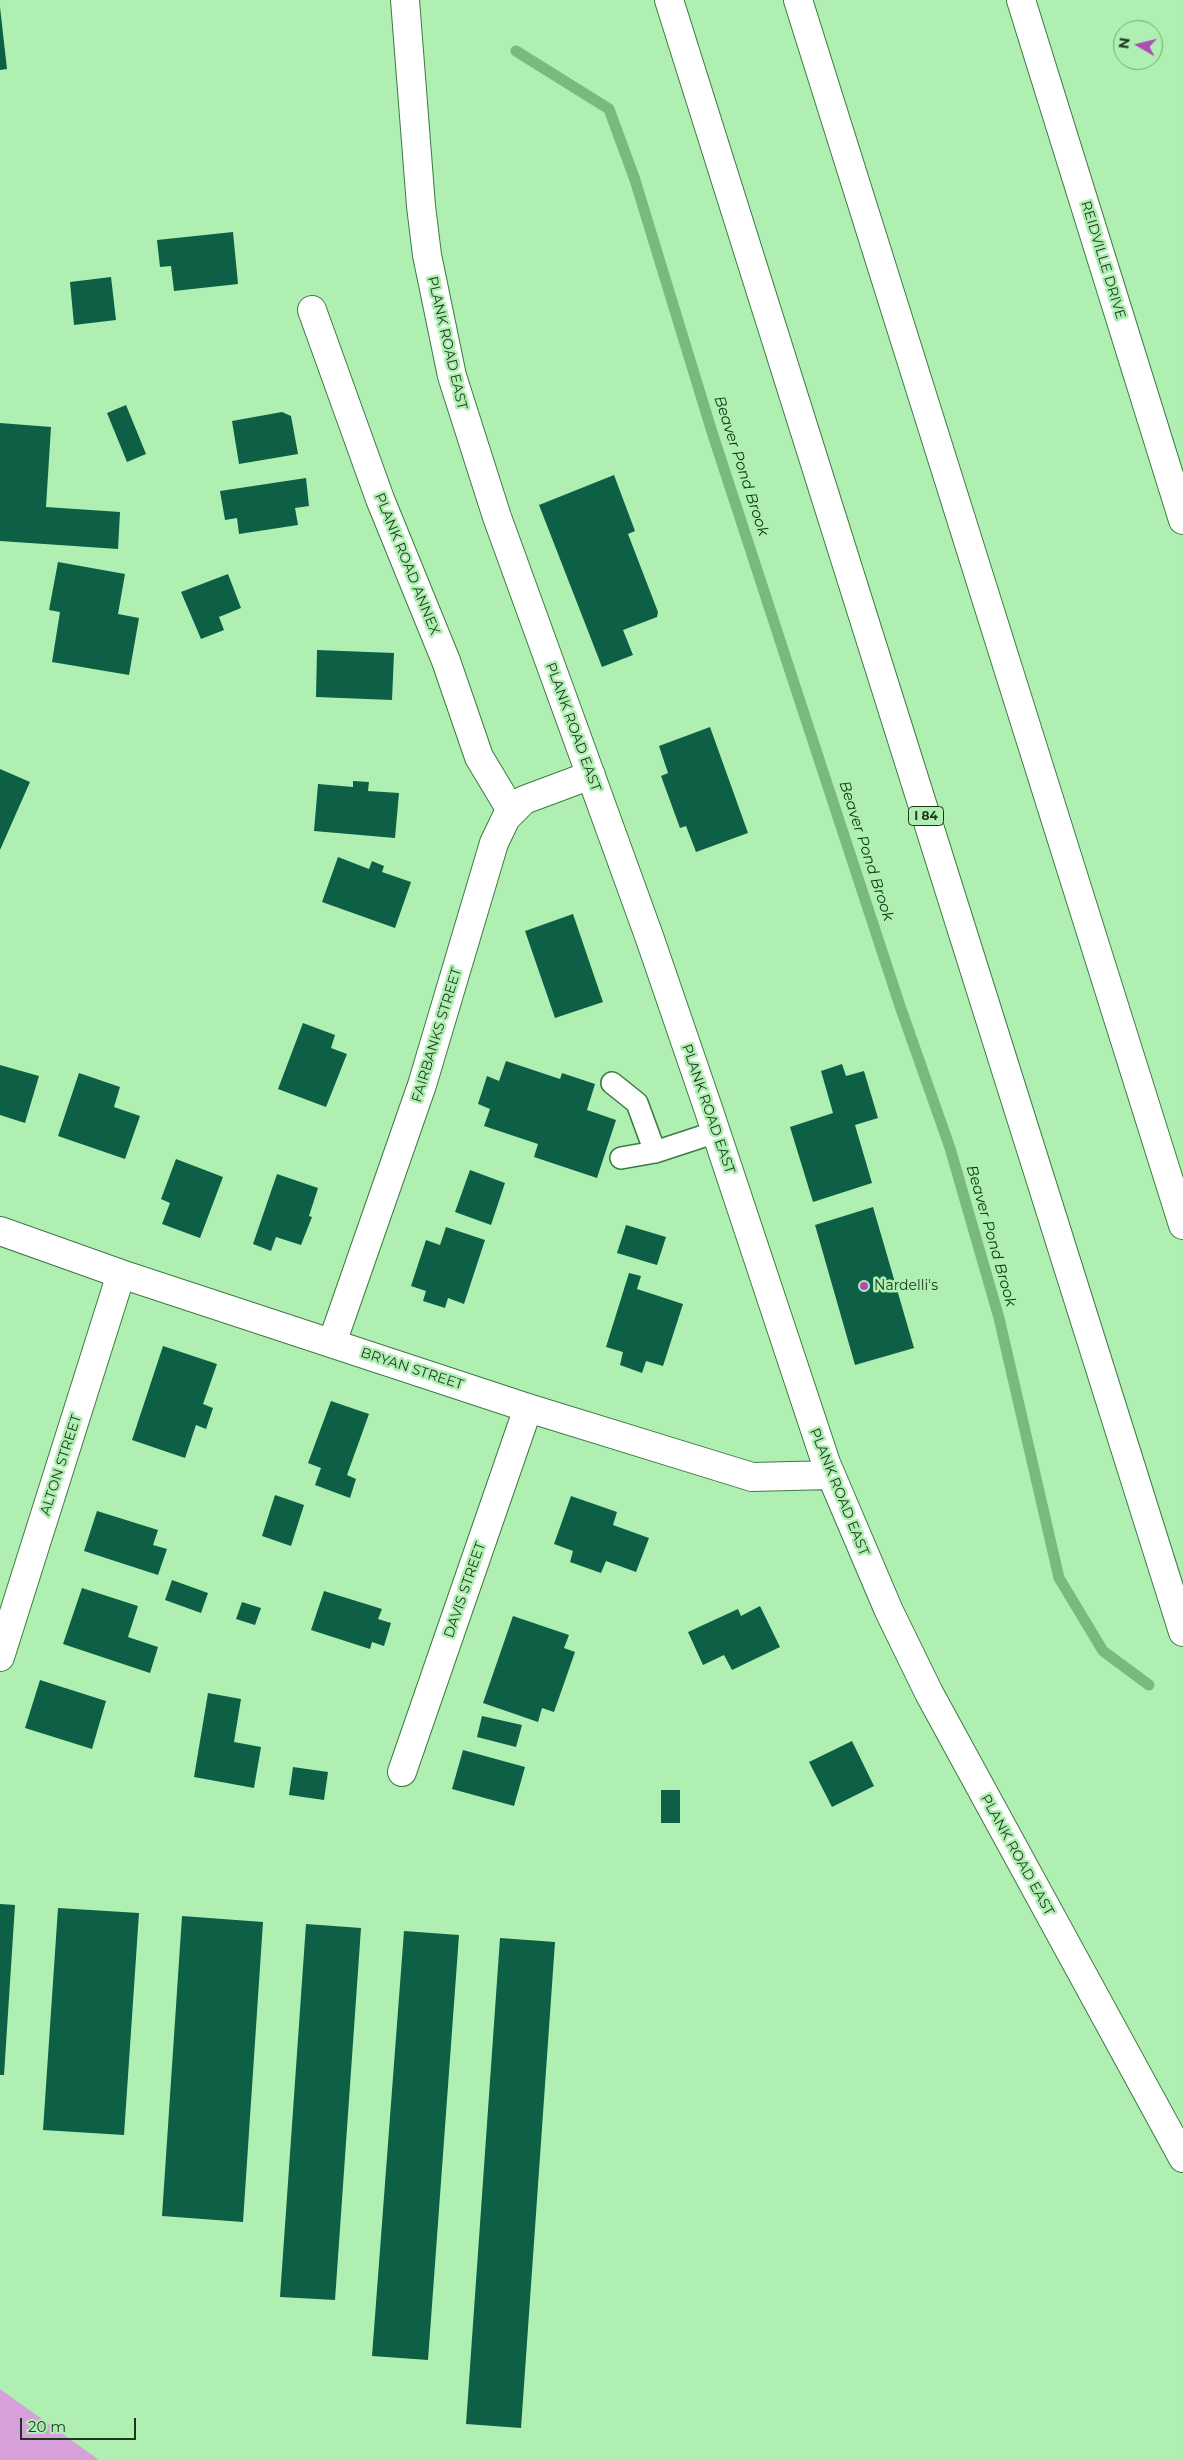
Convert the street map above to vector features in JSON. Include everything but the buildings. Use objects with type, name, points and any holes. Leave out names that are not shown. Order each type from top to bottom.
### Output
[{"type":"main road","name":"PLANK ROAD EAST","points":[[405,0],[420,206],[427,255],[451,371],[497,517],[649,936],[831,1476],[888,1611],[929,1693],[1183,2158]]},
{"type":"main road","name":"I 84","points":[[669,0],[1183,1632]]},
{"type":"main road","points":[[798,0],[1183,1224]]},
{"type":"main road","name":"REIDVILLE DRIVE","points":[[1021,0],[1183,520]]},
{"type":"main road","name":"PLANK ROAD ANNEX","points":[[312,310],[380,499],[446,661],[479,757],[512,812]]},
{"type":"main road","name":"FAIRBANKS STREET","points":[[332,1343],[422,1085],[494,843],[506,818],[524,800],[590,776]]},
{"type":"main road","name":"BRYAN STREET","points":[[0,1231],[122,1274],[528,1408],[752,1477],[831,1476]]},
{"type":"main road","name":"ALTON STREET","points":[[0,1657],[122,1274]]},
{"type":"main road","name":"DAVIS STREET","points":[[402,1772],[528,1408]]},
{"type":"lane","points":[[612,1083],[637,1103],[656,1152]]},
{"type":"lane","points":[[621,1158],[656,1152],[716,1132]]},
{"type":"shaded area","points":[[0,2389],[99,2460],[0,2460]]},
{"type":"waterway","name":"Beaver Pond Brook","points":[[516,51],[609,109],[635,180],[712,432],[791,674],[900,1006],[950,1148],[999,1318],[1059,1578],[1103,1651],[1149,1685]]},
{"type":"place","name":"Nardelli's","points":[[864,1286]]}]
